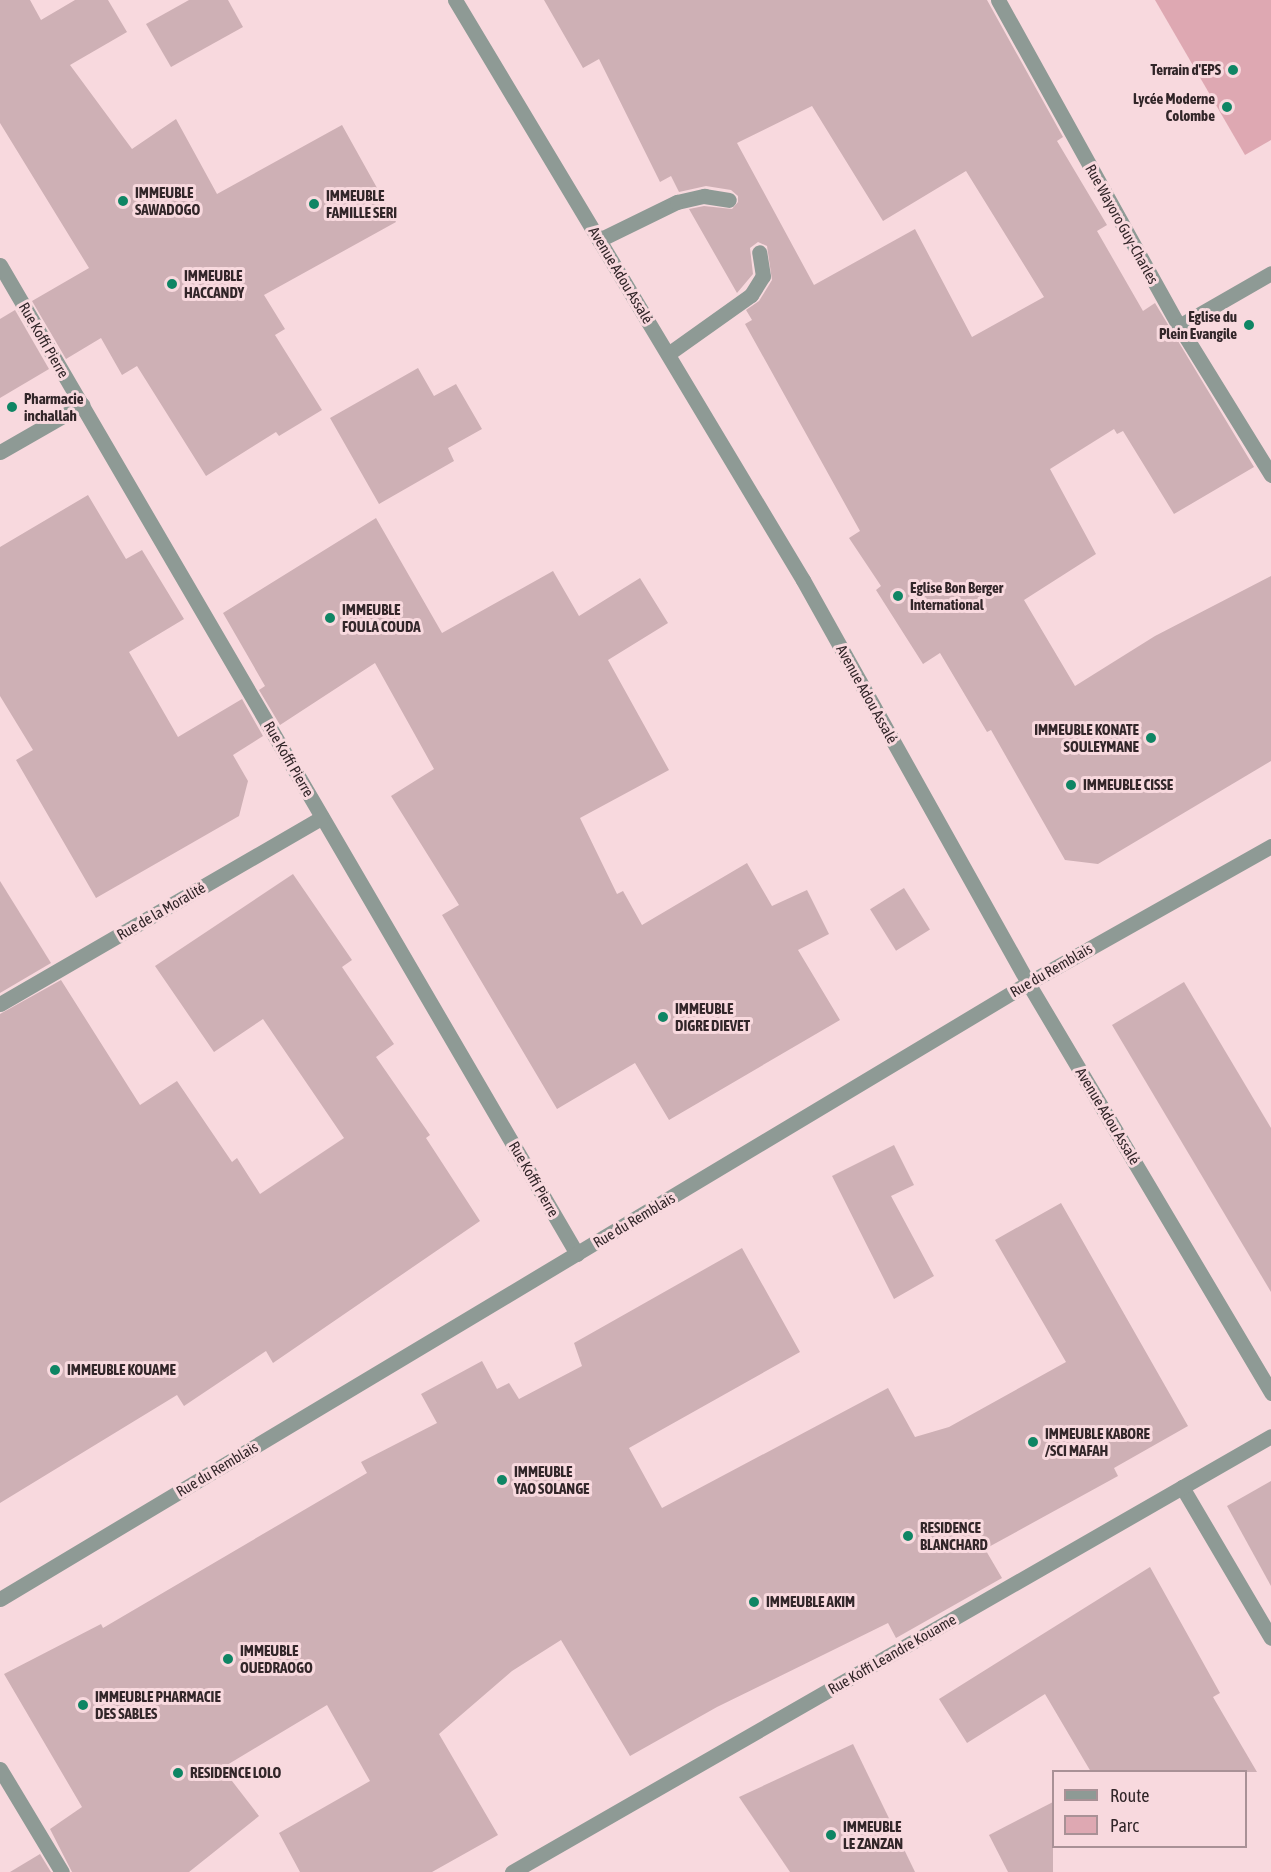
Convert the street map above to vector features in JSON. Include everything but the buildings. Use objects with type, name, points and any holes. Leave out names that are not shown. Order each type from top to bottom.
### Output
[{"type":"street","name":"Avenue Adou Assalé","points":[[455,0],[803,580],[1028,983],[1271,1393]]},
{"type":"street","name":"Rue Wayoro Guy-Charles","points":[[998,0],[1179,326],[1271,475]]},
{"type":"street","points":[[599,240],[677,202],[704,196],[729,200]]},
{"type":"street","points":[[668,354],[751,295],[763,276],[759,252]]},
{"type":"street","name":"Rue Koffi Pierre","points":[[0,265],[578,1254]]},
{"type":"street","points":[[1179,326],[1271,273]]},
{"type":"street","points":[[0,452],[82,405]]},
{"type":"street","name":"Rue de la Moralité","points":[[0,1004],[322,817]]},
{"type":"street","name":"Rue du Remblais","points":[[0,1599],[1028,983],[1271,846]]},
{"type":"street","name":"Rue Koffi Leandre Kouame","points":[[512,1872],[1271,1436]]},
{"type":"street","points":[[1182,1487],[1271,1638]]},
{"type":"street","points":[[0,1769],[62,1872]]},
{"type":"green space","name":"Terrain d'EPS","points":[[1155,0],[1271,0],[1271,140],[1245,155]]},
{"type":"place","name":"Terrain d'EPS","points":[[1233,70]]},
{"type":"place","name":"Lycée Moderne Colombe","points":[[1227,107]]},
{"type":"place","name":"IMMEUBLE SAWADOGO","points":[[123,201]]},
{"type":"place","name":"IMMEUBLE FAMILLE SERI","points":[[314,204]]},
{"type":"place","name":"IMMEUBLE HACCANDY","points":[[172,284]]},
{"type":"place","name":"Eglise du Plein Evangile","points":[[1249,325]]},
{"type":"place","name":"Pharmacie inchallah","points":[[12,407]]},
{"type":"place","name":"Eglise Bon Berger International","points":[[898,596]]},
{"type":"place","name":"IMMEUBLE FOULA COUDA","points":[[330,618]]},
{"type":"place","name":"IMMEUBLE KONATE SOULEYMANE","points":[[1151,738]]},
{"type":"place","name":"IMMEUBLE CISSE","points":[[1071,785]]},
{"type":"place","name":"IMMEUBLE DIGRE DIEVET","points":[[663,1017]]},
{"type":"place","name":"IMMEUBLE KOUAME","points":[[55,1370]]},
{"type":"place","name":"IMMEUBLE KABORE /SCI MAFAH","points":[[1033,1442]]},
{"type":"place","name":"IMMEUBLE YAO SOLANGE","points":[[502,1480]]},
{"type":"place","name":"RESIDENCE BLANCHARD","points":[[908,1536]]},
{"type":"place","name":"IMMEUBLE AKIM","points":[[754,1602]]},
{"type":"place","name":"IMMEUBLE OUEDRAOGO","points":[[228,1659]]},
{"type":"place","name":"IMMEUBLE PHARMACIE DES SABLES","points":[[83,1705]]},
{"type":"place","name":"RESIDENCE LOLO","points":[[178,1773]]},
{"type":"place","name":"IMMEUBLE LE ZANZAN","points":[[831,1835]]}]
